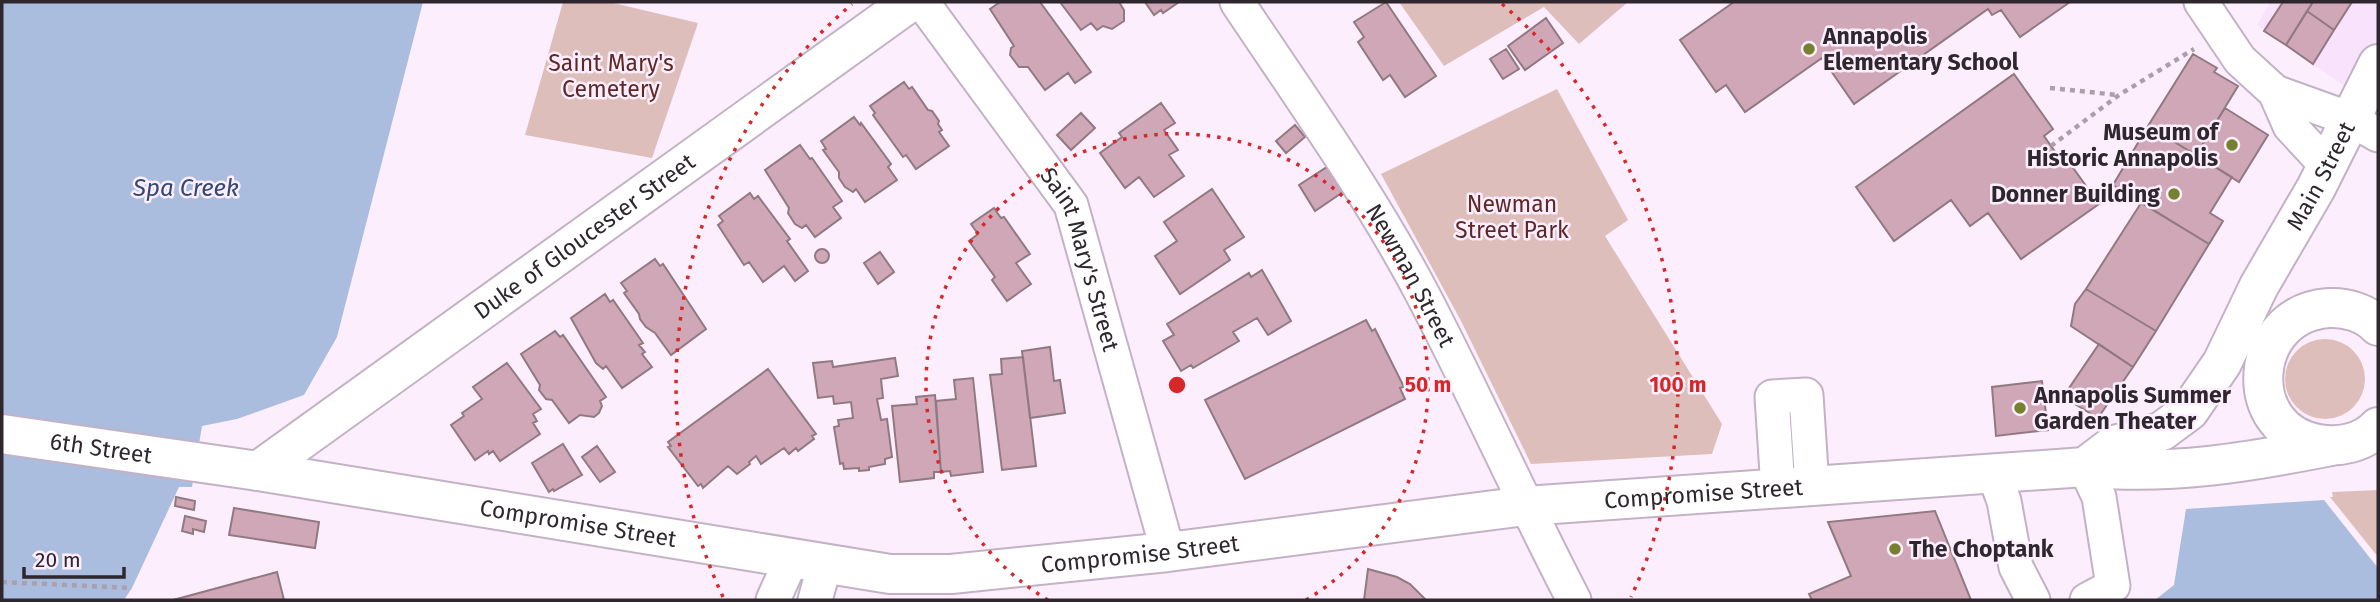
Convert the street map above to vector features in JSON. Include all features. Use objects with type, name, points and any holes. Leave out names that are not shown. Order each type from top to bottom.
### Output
[{"type":"main road","name":"Duke of Gloucester Street","points":[[258,471],[910,2]]},
{"type":"main road","name":"Main Street","points":[[2222,363],[2259,286],[2327,166],[2364,127],[2378,64]]},
{"type":"main road","points":[[2259,286],[2270,347]]},
{"type":"main road","points":[[2360,441],[2299,438],[2274,416],[2263,385],[2263,368],[2270,347],[2284,326],[2300,315],[2338,307],[2357,312],[2378,326]]},
{"type":"main road","points":[[2085,467],[2114,445],[2144,438],[2162,430],[2189,411],[2222,363],[2270,347]]},
{"type":"main road","name":"6th Street","points":[[2,434],[200,463]]},
{"type":"main road","name":"Compromise Street","points":[[200,463],[890,574],[951,575],[1168,552],[1525,506],[2085,467],[2120,471],[2238,464],[2360,441]]},
{"type":"street","name":"Saint Mary's Street","points":[[922,2],[1071,205],[1168,552]]},
{"type":"street","name":"Newman Street","points":[[1237,2],[1360,186],[1423,296],[1574,600]]},
{"type":"street","points":[[2201,2],[2240,60],[2275,92],[2364,127]]},
{"type":"street","points":[[2275,92],[2290,126],[2327,166]]},
{"type":"street","points":[[1806,395],[1795,488],[1772,397],[1806,395]]},
{"type":"street","points":[[2085,467],[2101,503],[2113,586],[2087,600]]},
{"type":"street","points":[[1994,474],[2004,501],[2016,567],[2034,600]]},
{"type":"street","points":[[773,600],[808,561]]},
{"type":"street","points":[[808,561],[815,600]]},
{"type":"path","points":[[2052,146],[2119,95],[2221,32]]},
{"type":"path","points":[[2050,88],[2119,95]]},
{"type":"path","points":[[2,582],[132,588]]},
{"type":"shaded area","points":[[2270,2],[2378,2],[2378,44],[2351,91],[2257,25]]},
{"type":"green space","name":"Saint Mary's Cemetery","points":[[563,2],[609,2],[698,23],[652,158],[525,135]]},
{"type":"green space","points":[[1399,2],[1628,2],[1579,44],[1544,7],[1444,66]]},
{"type":"green space","name":"Newman Street Park","points":[[1557,89],[1628,220],[1605,236],[1722,424],[1712,454],[1531,464],[1461,321],[1381,174]]},
{"type":"green space","points":[[2325,339],[2340,342],[2353,351],[2362,364],[2365,379],[2362,394],[2353,407],[2340,416],[2325,419],[2310,416],[2297,407],[2288,394],[2285,379],[2288,364],[2297,351],[2310,342]]},
{"type":"green space","points":[[2378,490],[2378,557],[2330,497],[2333,497],[2332,492]]},
{"type":"water","name":"Spa Creek","points":[[2,2],[423,2],[337,337],[304,395],[237,419],[202,426],[192,487],[179,487],[124,600],[2,600]]},
{"type":"water","points":[[2324,500],[2378,568],[2378,600],[2155,600],[2174,585],[2186,509]]},
{"type":"building","points":[[1000,2],[1040,2],[1091,72],[1075,83],[1068,73],[1045,90],[1028,67],[1019,67],[1010,55],[1014,46],[990,9]]},
{"type":"building","points":[[1060,2],[1119,2],[1124,10],[1124,21],[1112,29],[1103,26],[1097,30],[1091,23],[1081,30]]},
{"type":"building","points":[[1145,2],[1179,2],[1163,13],[1161,10],[1154,15]]},
{"type":"building","points":[[1386,2],[1436,76],[1405,97],[1390,75],[1383,80],[1358,42],[1364,37],[1354,22]]},
{"type":"building","name":"Annapolis Elementary School","points":[[1734,2],[2070,2],[2020,37],[2001,10],[1992,15],[1988,9],[1854,104],[1822,58],[1745,112],[1726,85],[1716,92],[1680,40]]},
{"type":"building","points":[[2283,2],[2313,2],[2286,45],[2264,31]]},
{"type":"building","points":[[2313,2],[2352,2],[2334,30],[2307,11]]},
{"type":"building","points":[[2307,11],[2334,30],[2313,64],[2286,45]]},
{"type":"building","points":[[1546,18],[1563,43],[1525,70],[1508,46]]},
{"type":"building","points":[[1506,49],[1519,69],[1503,79],[1490,59]]},
{"type":"building","points":[[2193,54],[2217,68],[2214,72],[2238,86],[2196,155],[2148,126]]},
{"type":"building","points":[[2014,74],[2053,129],[2044,136],[2061,160],[2066,158],[2099,204],[2021,259],[1988,213],[1970,226],[1951,200],[1894,241],[1856,187]]},
{"type":"building","points":[[904,82],[909,89],[912,87],[928,110],[932,111],[942,130],[939,132],[949,146],[916,169],[906,155],[903,157],[873,115],[875,113],[870,106]]},
{"type":"building","points":[[1161,103],[1175,123],[1164,130],[1178,150],[1169,155],[1184,176],[1154,197],[1139,177],[1125,188],[1100,153],[1122,137],[1119,133]]},
{"type":"building","name":"Museum of Historic Annapolis","points":[[2225,108],[2268,135],[2239,182],[2196,155]]},
{"type":"building","points":[[1081,113],[1095,128],[1071,150],[1057,135]]},
{"type":"building","points":[[854,117],[891,164],[888,167],[897,180],[865,202],[856,189],[853,192],[845,187],[839,178],[839,172],[823,150],[826,149],[821,141]]},
{"type":"building","points":[[1295,125],[1305,137],[1286,153],[1276,141]]},
{"type":"building","name":"Donner Building","points":[[2148,126],[2232,177],[2210,213],[2223,221],[2209,244],[2113,185]]},
{"type":"building","points":[[800,145],[842,201],[833,207],[841,218],[815,237],[806,225],[802,228],[795,224],[788,213],[789,208],[765,170]]},
{"type":"building","points":[[1327,167],[1343,192],[1315,211],[1299,185]]},
{"type":"building","points":[[1212,189],[1244,237],[1224,250],[1230,260],[1180,294],[1155,256],[1177,241],[1164,222]]},
{"type":"building","points":[[750,193],[754,199],[758,196],[790,239],[787,241],[808,271],[795,281],[784,266],[763,282],[749,262],[744,265],[718,225],[723,221],[719,216]]},
{"type":"building","points":[[2141,203],[2209,244],[2156,331],[2086,289]]},
{"type":"building","points":[[994,208],[1001,218],[1004,217],[1030,254],[1016,263],[1031,284],[1007,301],[992,280],[995,277],[969,241],[978,234],[971,224]]},
{"type":"building","points":[[822,249],[827,251],[827,261],[822,263],[817,261],[815,256],[817,251]]},
{"type":"building","points":[[880,252],[894,272],[878,284],[864,263]]},
{"type":"building","points":[[655,259],[660,266],[663,264],[706,329],[671,355],[655,333],[640,319],[621,283]]},
{"type":"building","points":[[1262,270],[1291,321],[1268,335],[1257,318],[1233,332],[1239,341],[1193,368],[1191,365],[1181,371],[1163,341],[1174,335],[1167,324],[1249,273],[1251,277]]},
{"type":"building","points":[[2086,289],[2156,331],[2133,367],[2071,326],[2075,304]]},
{"type":"building","points":[[605,294],[610,302],[613,300],[643,343],[639,345],[645,352],[642,354],[652,367],[622,388],[606,366],[603,369],[596,363],[571,318]]},
{"type":"building","points":[[1366,320],[1372,331],[1375,329],[1404,387],[1400,388],[1405,399],[1245,479],[1205,400]]},
{"type":"building","points":[[555,331],[560,337],[563,335],[606,397],[600,401],[602,406],[594,417],[580,415],[569,423],[552,400],[546,399],[539,390],[540,385],[521,354]]},
{"type":"building","points":[[2099,344],[2133,367],[2098,418],[2063,397]]},
{"type":"building","points":[[1050,347],[1054,381],[1060,380],[1065,413],[1030,418],[1022,351]]},
{"type":"building","points":[[1023,357],[1036,466],[1002,470],[990,375],[1002,374],[1001,359]]},
{"type":"building","points":[[895,358],[898,376],[881,379],[883,398],[877,399],[881,420],[887,419],[892,457],[885,459],[885,464],[869,467],[869,470],[844,469],[843,463],[840,464],[834,427],[839,426],[838,420],[853,418],[851,402],[834,404],[833,396],[818,398],[813,363],[832,361],[833,367]]},
{"type":"building","points":[[507,363],[541,409],[533,414],[537,421],[533,423],[540,434],[500,461],[493,451],[489,454],[488,451],[475,460],[451,425],[464,416],[462,413],[482,399],[473,387]]},
{"type":"building","points":[[768,369],[816,434],[812,436],[814,439],[789,454],[784,448],[761,464],[756,456],[737,474],[728,466],[703,488],[701,484],[698,486],[668,447],[671,446],[668,442]]},
{"type":"building","points":[[973,378],[983,472],[951,476],[950,471],[941,472],[936,401],[956,399],[954,380]]},
{"type":"building","name":"Annapolis Summer Garden Theater","points":[[2042,381],[2048,430],[1996,436],[1992,387]]},
{"type":"building","points":[[935,395],[941,472],[934,472],[934,478],[900,482],[892,406],[917,404],[916,397]]},
{"type":"building","points":[[563,444],[582,475],[549,492],[532,463]]},
{"type":"building","points":[[597,446],[615,472],[600,482],[582,457]]},
{"type":"building","points":[[176,497],[195,501],[194,510],[175,506]]},
{"type":"building","points":[[234,508],[319,522],[315,548],[229,535]]},
{"type":"building","name":"The Choptank","points":[[1935,511],[1971,600],[1812,600],[1809,594],[1851,576],[1828,522]]},
{"type":"building","points":[[185,516],[206,521],[204,532],[193,529],[193,534],[182,531]]},
{"type":"building","points":[[1368,569],[1397,577],[1410,584],[1426,600],[1364,600]]},
{"type":"building","points":[[277,572],[284,600],[173,600]]},
{"type":"place","name":"Annapolis Elementary School","points":[[1809,49]]},
{"type":"place","name":"Museum of Historic Annapolis","points":[[2232,145]]},
{"type":"place","name":"Donner Building","points":[[2174,194]]},
{"type":"place","name":"Annapolis Summer Garden Theater","points":[[2020,408]]},
{"type":"place","name":"The Choptank","points":[[1895,549]]}]
